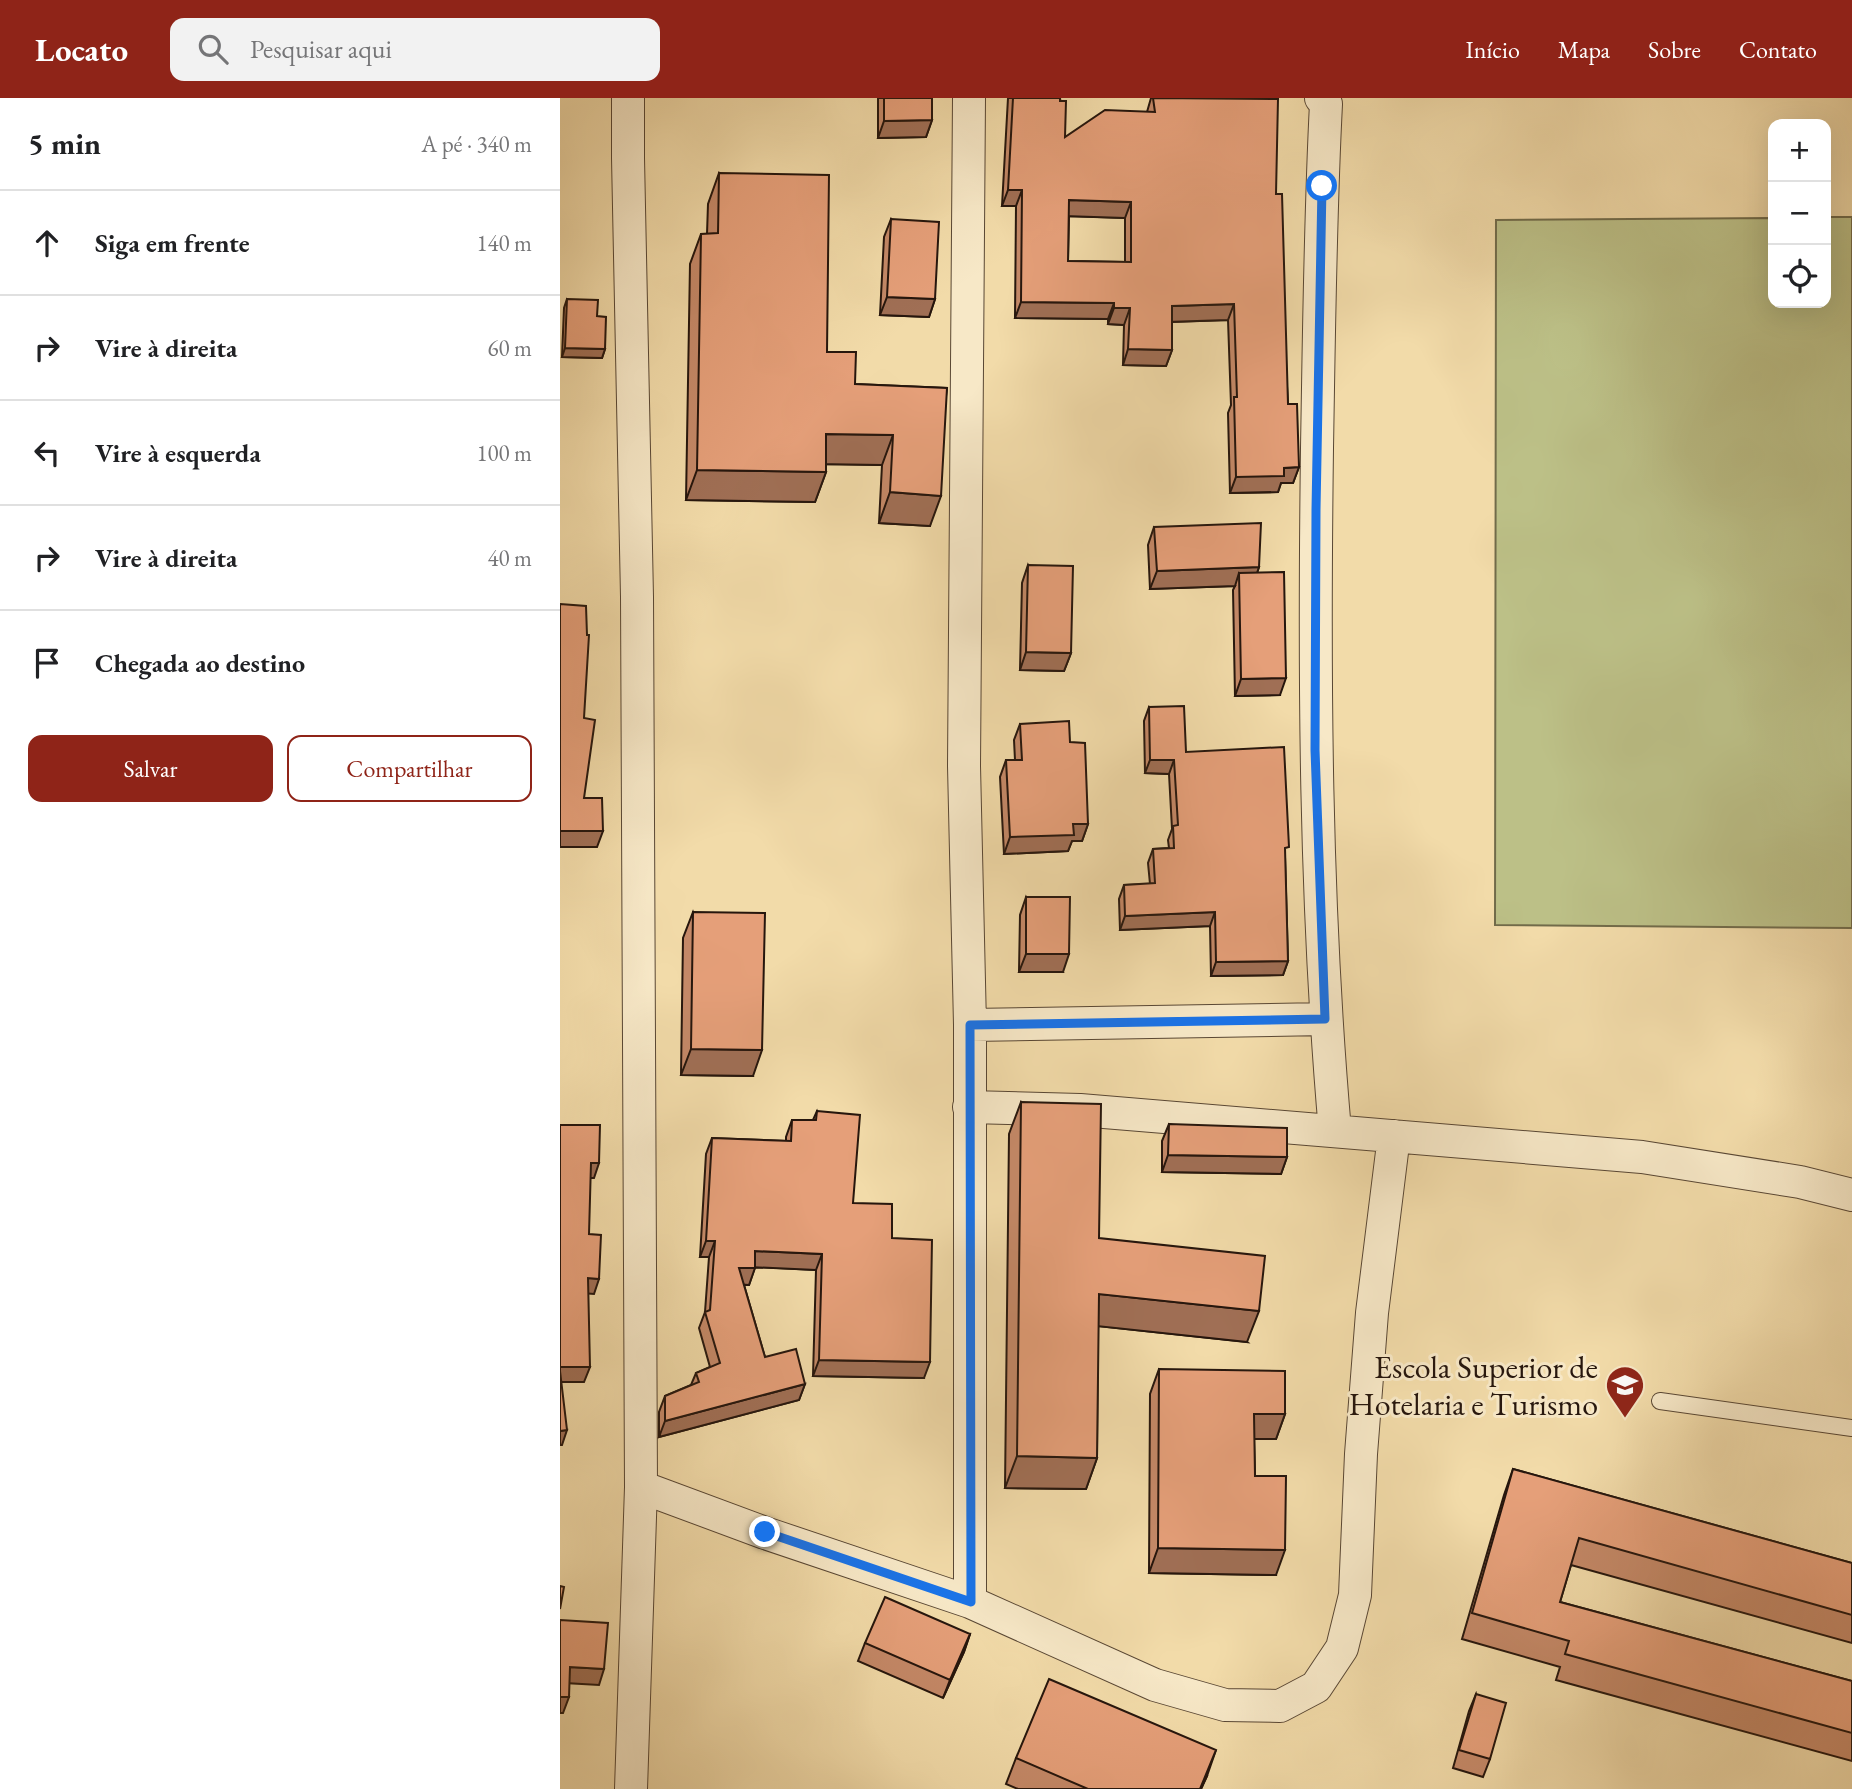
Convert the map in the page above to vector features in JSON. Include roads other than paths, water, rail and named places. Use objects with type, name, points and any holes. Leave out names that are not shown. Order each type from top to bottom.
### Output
[{"type":"street","points":[[628,98],[637,597],[641,1487],[631,1789]]},
{"type":"street","points":[[969,98],[964,765],[970,1025],[971,1602]]},
{"type":"street","points":[[1329,100],[1319,353],[1315,737],[1325,1019],[1335,1131]]},
{"type":"street","points":[[970,1025],[1325,1019]]},
{"type":"street","points":[[969,1107],[1080,1110],[1642,1157],[1800,1182],[1852,1195]]},
{"type":"street","points":[[641,1487],[971,1602],[1155,1685],[1224,1705],[1280,1706],[1316,1687],[1342,1648],[1355,1595],[1361,1454],[1372,1313],[1394,1136]]},
{"type":"lane","points":[[1660,1401],[1852,1428]]},
{"type":"place","name":"Escola Superior de Hotelaria e Turismo","points":[[1625,1419]]}]
